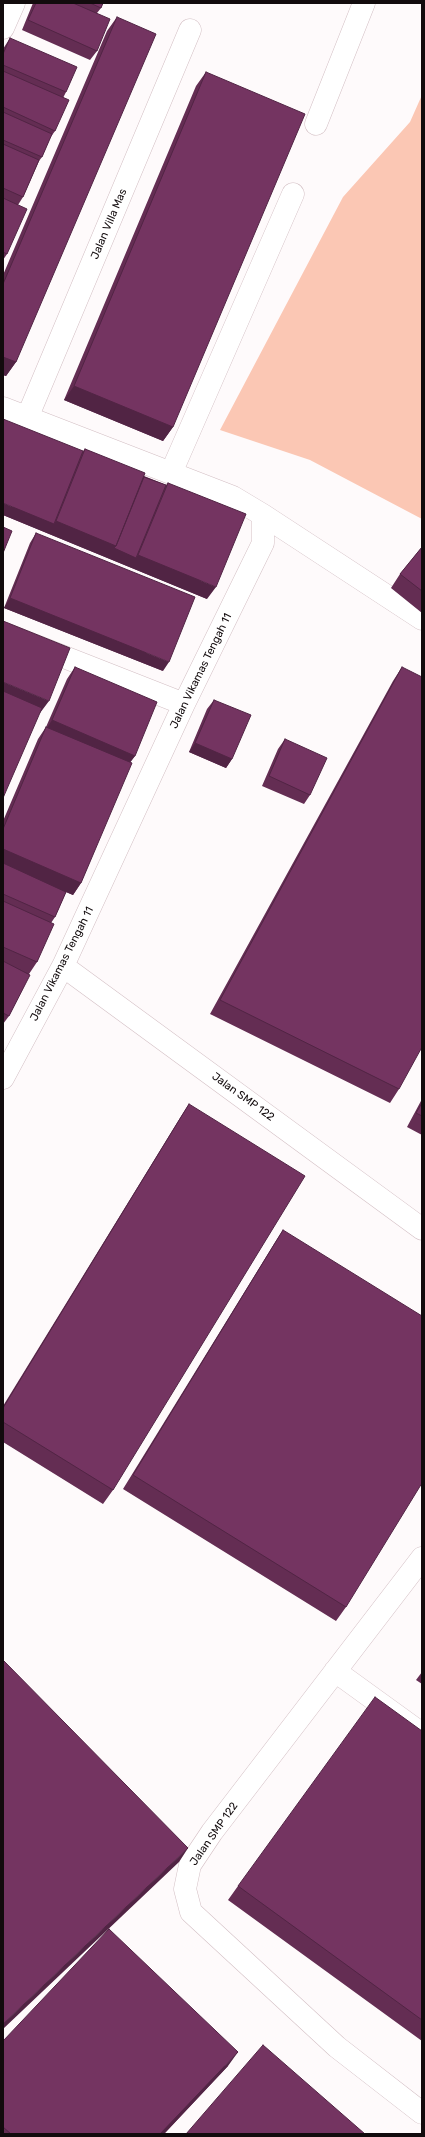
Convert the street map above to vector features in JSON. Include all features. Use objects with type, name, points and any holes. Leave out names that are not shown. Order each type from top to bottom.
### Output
[{"type":"street","points":[[3,28],[14,3]]},
{"type":"street","points":[[316,124],[364,3]]},
{"type":"street","name":"Jalan Villa Mas","points":[[27,418],[190,30]]},
{"type":"street","points":[[171,473],[293,194]]},
{"type":"street","points":[[3,408],[233,497],[422,619]]},
{"type":"street","name":"Jalan Vikamas Tengah 11","points":[[3,1078],[63,966],[184,704],[263,543],[263,515]]},
{"type":"street","points":[[3,633],[184,704]]},
{"type":"street","name":"Jalan SMP 122","points":[[63,966],[422,1229]]},
{"type":"street","name":"Jalan SMP 122","points":[[422,1558],[212,1832],[190,1865],[185,1890],[191,1912],[337,2046],[422,2113]]},
{"type":"street","points":[[336,1671],[422,1734]]},
{"type":"shaded area","points":[[422,95],[422,519],[310,460],[220,430],[343,197],[410,122]]},
{"type":"building","points":[[36,3],[73,3],[110,19],[97,51],[28,20]]},
{"type":"building","points":[[90,3],[103,3],[101,8]]},
{"type":"building","points":[[117,17],[156,34],[16,362],[3,357],[3,284]]},
{"type":"building","points":[[10,38],[77,67],[66,92],[3,65],[3,54]]},
{"type":"building","points":[[3,71],[69,100],[55,131],[3,107]]},
{"type":"building","points":[[206,72],[305,114],[173,427],[74,386]]},
{"type":"building","points":[[3,112],[52,134],[42,157],[3,140]]},
{"type":"building","points":[[3,144],[39,160],[23,197],[3,188]]},
{"type":"building","points":[[3,198],[27,209],[7,254],[3,252]]},
{"type":"building","points":[[3,419],[83,451],[54,524],[3,503]]},
{"type":"building","points":[[85,449],[145,473],[116,546],[56,521]]},
{"type":"building","points":[[144,477],[166,485],[136,558],[114,548]]},
{"type":"building","points":[[168,483],[246,514],[216,587],[138,555]]},
{"type":"building","points":[[3,527],[12,531],[3,553]]},
{"type":"building","points":[[36,533],[195,597],[169,662],[10,598]]},
{"type":"building","points":[[422,547],[422,591],[400,574]]},
{"type":"building","points":[[3,621],[70,648],[49,701],[3,682]]},
{"type":"building","points":[[75,667],[157,702],[135,756],[52,720]]},
{"type":"building","points":[[402,667],[422,677],[422,1047],[399,1089],[220,1000]]},
{"type":"building","points":[[3,691],[42,708],[3,798]]},
{"type":"building","points":[[214,700],[251,715],[232,759],[195,743]]},
{"type":"building","points":[[46,727],[132,763],[81,883],[3,849],[3,829]]},
{"type":"building","points":[[285,739],[327,758],[310,795],[269,776]]},
{"type":"building","points":[[3,863],[66,892],[55,917],[3,894]]},
{"type":"building","points":[[3,901],[54,924],[37,962],[3,947]]},
{"type":"building","points":[[3,961],[30,975],[9,1016],[3,1013]]},
{"type":"building","points":[[422,1103],[422,1116],[416,1113]]},
{"type":"building","points":[[189,1104],[305,1176],[113,1490],[3,1422],[3,1408]]},
{"type":"building","points":[[283,1230],[422,1316],[422,1483],[346,1607],[133,1475]]},
{"type":"building","points":[[3,1660],[188,1848],[3,2024]]},
{"type":"building","points":[[375,1697],[422,1731],[422,2020],[238,1886]]},
{"type":"building","points":[[109,1929],[238,2052],[160,2134],[11,2134],[3,2127],[3,2041]]},
{"type":"building","points":[[263,2045],[365,2134],[186,2134]]}]
